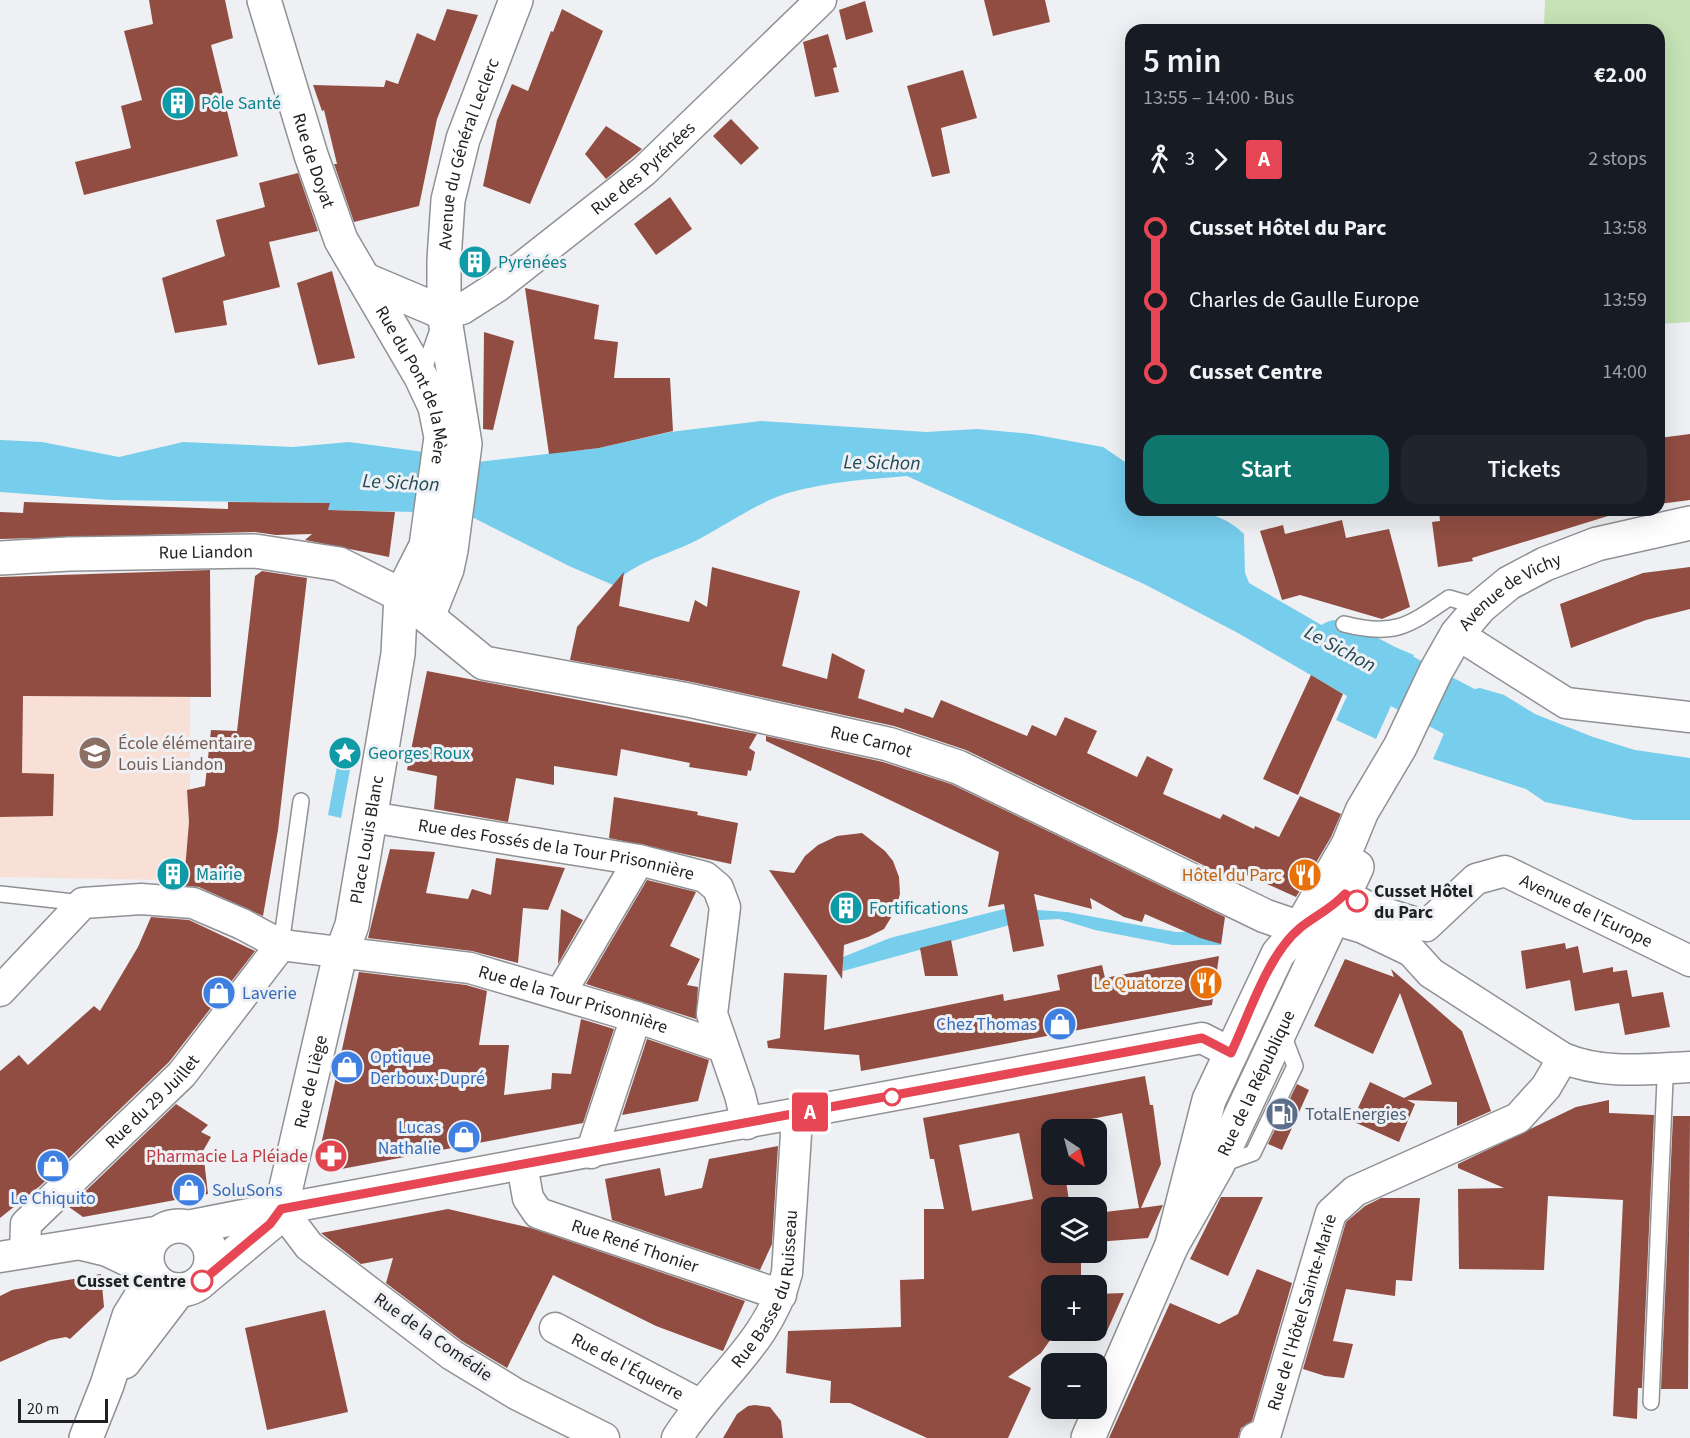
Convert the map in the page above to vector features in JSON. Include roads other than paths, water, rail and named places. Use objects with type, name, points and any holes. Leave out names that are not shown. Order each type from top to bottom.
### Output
[{"type":"main road","name":"Rue de Doyat","points":[[264,0],[310,155],[341,240],[366,280]]},
{"type":"main road","name":"Avenue du Général Leclerc","points":[[444,313],[444,260],[448,200],[463,139],[516,0]]},
{"type":"main road","points":[[366,280],[444,313]]},
{"type":"main road","name":"Rue du Pont de la Mère","points":[[366,280],[421,377],[453,440]]},
{"type":"main road","name":"Rue du Pont de la Mère","points":[[429,615],[447,569],[439,548],[453,440],[444,313]]},
{"type":"main road","name":"Avenue de Vichy","points":[[1300,928],[1348,845],[1362,811],[1400,747],[1436,671],[1457,634],[1480,607],[1509,583],[1545,564],[1597,544],[1690,523]]},
{"type":"main road","name":"Rue du Pont de la Mère","points":[[401,595],[439,548]]},
{"type":"main road","name":"Rue Liandon","points":[[0,558],[69,554],[255,551],[339,564],[401,595],[429,615]]},
{"type":"main road","name":"Place Louis Blanc","points":[[341,953],[352,925],[398,654],[401,595]]},
{"type":"main road","name":"Place Louis Blanc","points":[[398,654],[429,615]]},
{"type":"main road","name":"Rue Carnot","points":[[429,615],[484,663],[688,700],[888,744],[958,767],[1265,916],[1300,928]]},
{"type":"main road","name":"Avenue de Vichy","points":[[1336,907],[1379,819],[1400,747]]},
{"type":"main road","points":[[1300,928],[1336,907]]},
{"type":"main road","name":"Rue de la République","points":[[1089,1438],[1172,1245],[1217,1166],[1265,1068],[1336,907]]},
{"type":"main road","name":"Rue de la République","points":[[1172,1245],[1209,1100],[1278,954],[1300,928]]},
{"type":"main road","name":"Rue de Liège","points":[[281,1209],[341,953]]},
{"type":"main road","points":[[1231,1053],[1265,1068]]},
{"type":"main road","points":[[170,1281],[147,1257],[149,1247],[175,1229],[281,1209]]},
{"type":"main road","points":[[86,1438],[107,1385],[170,1281],[270,1224],[281,1209]]},
{"type":"main road","points":[[170,1281],[210,1268],[210,1248],[199,1232],[175,1229]]},
{"type":"street","name":"Rue des Pyrénées","points":[[444,313],[462,309],[498,286],[644,171],[821,0]]},
{"type":"street","points":[[1457,634],[1566,704],[1690,717]]},
{"type":"street","name":"Rue des Fossés de la Tour Prisonnière","points":[[370,817],[639,860],[705,877],[718,888],[725,907],[712,1014],[723,1047]]},
{"type":"street","points":[[1348,845],[1336,907],[1363,928],[1419,939],[1431,973],[1563,1058],[1587,1068],[1679,1067]]},
{"type":"street","points":[[560,994],[639,860]]},
{"type":"street","name":"Avenue de l'Europe","points":[[1419,939],[1476,879],[1504,871],[1690,961]]},
{"type":"street","points":[[0,992],[83,903],[141,898],[193,903],[242,924],[281,945]]},
{"type":"street","name":"Rue de la Tour Prisonnière","points":[[281,945],[470,968],[636,1017],[723,1047]]},
{"type":"street","name":"Rue du 29 Juillet","points":[[12,1255],[26,1224],[182,1074],[281,945]]},
{"type":"street","points":[[591,1153],[636,1017]]},
{"type":"street","points":[[281,1209],[1202,1038],[1231,1053]]},
{"type":"street","points":[[723,1047],[740,1095],[747,1124]]},
{"type":"street","name":"Rue de l'Hôtel Sainte-Marie","points":[[1261,1436],[1331,1213],[1355,1191],[1518,1118],[1546,1087],[1563,1058]]},
{"type":"street","name":"Rue Basse du Ruisseau","points":[[677,1438],[701,1405],[743,1358],[771,1319],[781,1295],[787,1273],[796,1134],[794,1115]]},
{"type":"street","name":"Rue René Thonier","points":[[522,1165],[528,1198],[538,1213],[781,1295]]},
{"type":"street","name":"Rue de la Comédie","points":[[281,1209],[309,1246],[452,1354],[516,1394],[604,1438]]},
{"type":"street","points":[[12,1255],[175,1229]]},
{"type":"street","points":[[79,1244],[106,1251],[170,1281]]},
{"type":"street","name":"Rue de l'Équerre","points":[[555,1328],[701,1405]]},
{"type":"lane","points":[[421,377],[444,313]]},
{"type":"lane","points":[[1344,624],[1374,632],[1412,623],[1449,598],[1480,607]]},
{"type":"lane","points":[[281,945],[301,801]]},
{"type":"lane","points":[[0,894],[83,903]]},
{"type":"lane","points":[[1217,1166],[1253,1153],[1295,1066],[1281,1032]]},
{"type":"lane","points":[[1651,1402],[1665,1080],[1679,1067]]},
{"type":"water","points":[[761,421],[926,432],[977,429],[1031,434],[1103,447],[1125,462],[1125,516],[1214,516],[1232,524],[1244,534],[1245,573],[1249,583],[1382,660],[1390,645],[1414,655],[1376,739],[1336,720],[1347,696],[1238,633],[1144,584],[907,476],[832,484],[788,493],[750,510],[689,544],[639,566],[613,585],[569,566],[470,516],[478,462],[599,448],[670,432]]},
{"type":"water","points":[[0,440],[42,442],[119,457],[183,442],[293,447],[349,442],[424,452],[415,512],[328,510],[329,503],[110,500],[0,492]]},
{"type":"water","points":[[1480,688],[1504,695],[1535,714],[1593,737],[1635,750],[1690,758],[1690,820],[1634,820],[1545,802],[1526,789],[1433,759],[1460,696],[1464,691]]},
{"type":"water","points":[[339,756],[352,759],[341,818],[328,815]]},
{"type":"water","points":[[1008,908],[1067,912],[1176,932],[1223,931],[1221,945],[1173,945],[1095,930],[1059,919],[1024,921],[843,971],[843,957],[890,938]]},
{"type":"waterway","name":"Le Sichon","points":[[1337,647],[1519,743]]},
{"type":"place","name":"Pôle Santé","points":[[178,103]]},
{"type":"place","name":"Pyrénées","points":[[475,262]]},
{"type":"place","name":"École élémentaire Louis Liandon","points":[[95,753]]},
{"type":"place","name":"Georges Roux","points":[[345,753]]},
{"type":"place","name":"Mairie","points":[[173,874]]},
{"type":"place","name":"Hôtel du Parc","points":[[1305,875]]},
{"type":"place","name":"Cusset Hôtel du Parc","points":[[1357,901]]},
{"type":"place","name":"Fortifications","points":[[846,908]]},
{"type":"place","name":"Le Quatorze","points":[[1206,983]]},
{"type":"place","name":"Laverie","points":[[219,993]]},
{"type":"place","name":"Chez Thomas","points":[[1060,1024]]},
{"type":"place","name":"Optique Derboux-Dupré","points":[[347,1067]]},
{"type":"place","name":"TotalEnergies","points":[[1282,1114]]},
{"type":"place","name":"Lucas Nathalie","points":[[464,1137]]},
{"type":"place","name":"Pharmacie La Pléiade","points":[[331,1156]]},
{"type":"place","name":"Le Chiquito","points":[[53,1166]]},
{"type":"place","name":"SoluSons","points":[[189,1190]]},
{"type":"place","name":"Cusset Centre","points":[[202,1281]]}]
